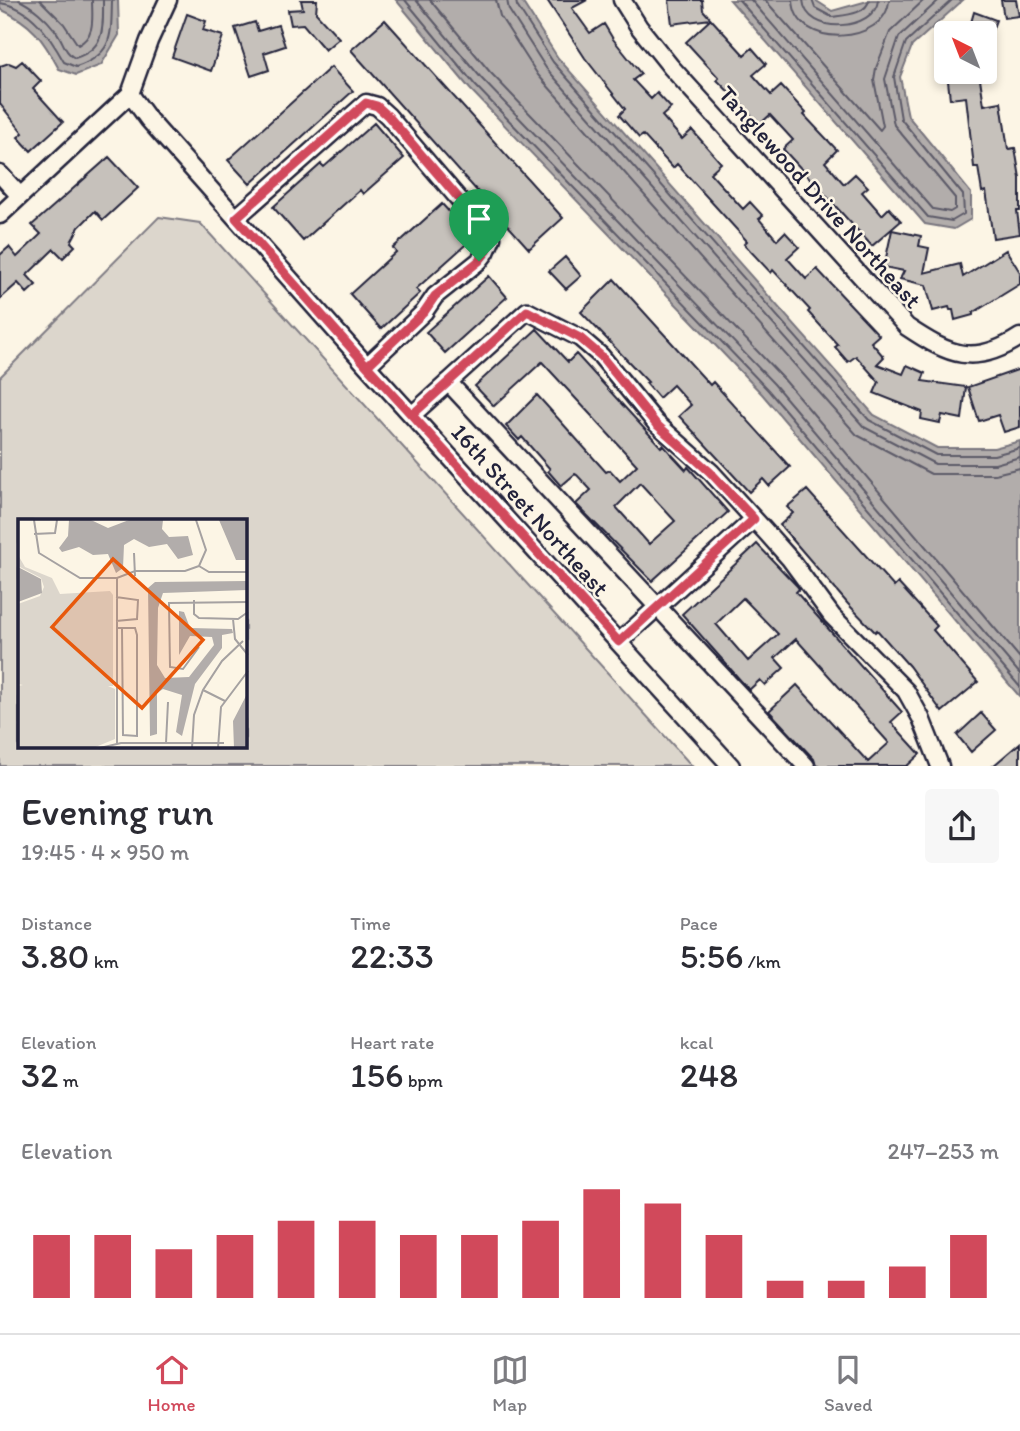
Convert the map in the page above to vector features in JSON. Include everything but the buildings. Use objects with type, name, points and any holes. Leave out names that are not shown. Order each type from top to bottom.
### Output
[{"type":"street","points":[[0,215],[130,94],[149,41],[168,0]]},
{"type":"street","name":"Tanglewood Drive Northeast","points":[[622,0],[639,27],[671,67],[907,327],[935,346],[960,355],[983,353],[1020,337]]},
{"type":"street","name":"16th Street Northeast","points":[[130,94],[149,120],[367,366],[732,766]]},
{"type":"street","points":[[236,218],[366,103],[377,106],[388,116],[492,239],[479,261],[435,296],[424,312],[367,366]]},
{"type":"street","points":[[0,173],[20,196]]},
{"type":"street","points":[[412,415],[527,311],[580,338],[601,356],[656,424],[710,472],[754,519],[790,559],[832,616],[906,691],[921,718],[940,766]]},
{"type":"street","points":[[448,382],[806,766]]},
{"type":"street","points":[[619,642],[754,519]]},
{"type":"shaded area","points":[[159,217],[200,223],[692,766],[0,766],[0,377]]},
{"type":"water","points":[[0,0],[118,0],[119,35],[101,65],[76,75],[59,69],[36,33],[0,9]]},
{"type":"water","points":[[396,0],[521,0],[558,58],[874,415],[937,448],[994,448],[1020,441],[1020,697],[762,394],[470,89]]},
{"type":"water","points":[[730,0],[815,0],[832,11],[871,0],[963,0],[940,21],[934,21],[934,26],[912,46],[900,77],[908,116],[971,193],[971,219],[954,229],[925,224]]},
{"type":"route","points":[[479,261],[435,296],[424,312],[367,366],[412,415],[527,311],[580,338],[601,356],[656,424],[710,472],[754,519],[619,642],[367,366],[236,218],[366,103],[377,106],[388,116],[486,230],[492,239],[479,261]]}]
